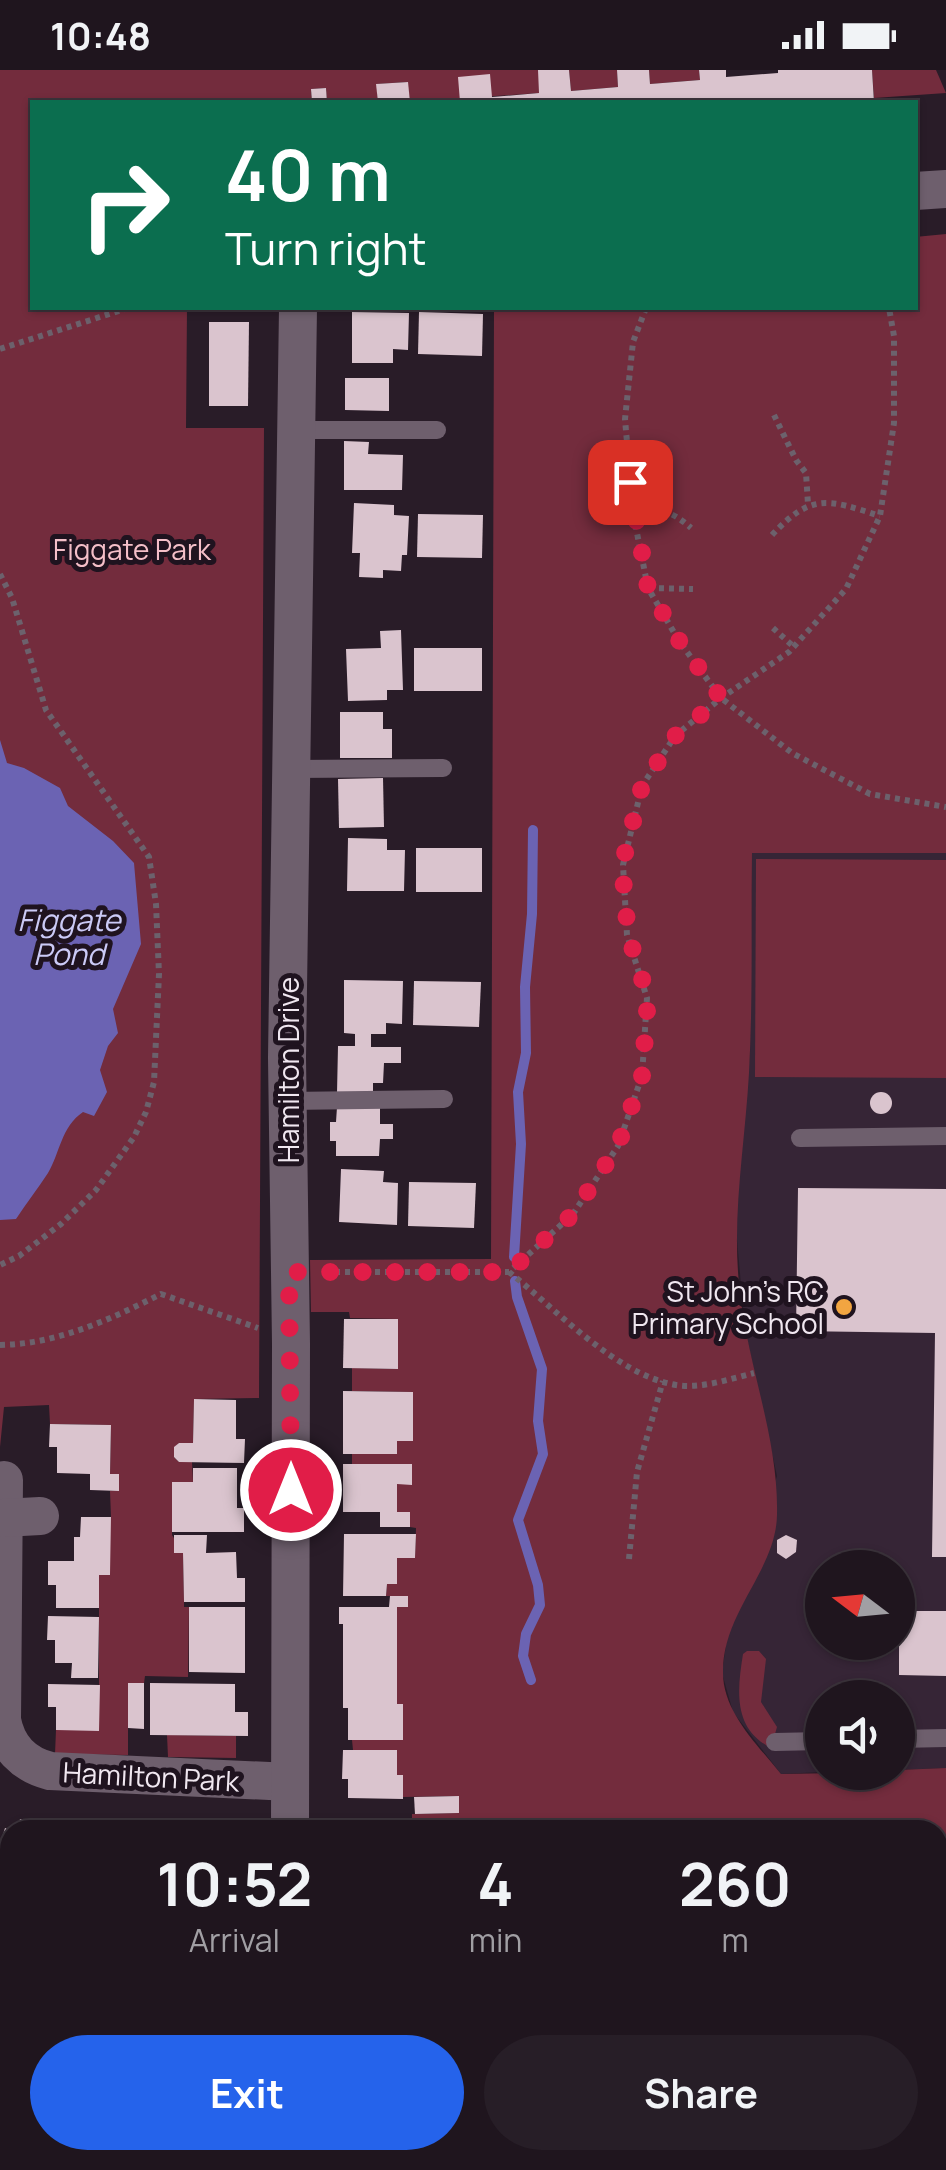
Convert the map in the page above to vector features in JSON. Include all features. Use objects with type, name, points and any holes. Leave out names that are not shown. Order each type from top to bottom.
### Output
[{"type":"street","points":[[918,191],[946,189]]},
{"type":"street","name":"Hamilton Drive","points":[[290,1820],[287,1101],[298,310]]},
{"type":"street","name":"Hamilton Park","points":[[16,1505],[2,1720],[19,1755],[29,1764],[50,1771],[290,1782]]},
{"type":"lane","points":[[297,430],[437,430]]},
{"type":"lane","points":[[292,768],[443,768]]},
{"type":"lane","points":[[287,1101],[444,1099]]},
{"type":"lane","points":[[800,1138],[946,1136]]},
{"type":"lane","points":[[915,1739],[946,1738]]},
{"type":"lane","points":[[775,1742],[805,1741]]},
{"type":"path","points":[[0,349],[122,310]]},
{"type":"path","points":[[645,310],[633,342],[624,419],[633,513],[648,588],[680,642],[721,698],[792,753],[870,794],[946,808]]},
{"type":"path","points":[[509,1272],[573,1214],[618,1146],[642,1076],[648,998],[628,934],[622,865],[642,786],[675,736],[794,647],[846,589],[880,516],[894,422],[894,336],[889,310]]},
{"type":"path","points":[[774,415],[806,473],[808,504]]},
{"type":"path","points":[[772,535],[791,514],[808,504],[842,504],[880,516]]},
{"type":"path","points":[[633,513],[652,509],[674,512],[691,528]]},
{"type":"path","points":[[0,574],[12,598],[46,710],[149,857],[159,974],[154,1082],[134,1137],[96,1190],[61,1224],[19,1256],[0,1265]]},
{"type":"path","points":[[648,588],[693,589]]},
{"type":"path","points":[[0,602],[12,598]]},
{"type":"path","points":[[773,628],[794,647]]},
{"type":"path","points":[[289,1272],[509,1272],[639,1374],[679,1385],[719,1382],[754,1373]]},
{"type":"path","points":[[0,1345],[102,1324],[162,1294],[265,1331],[290,1344]]},
{"type":"path","points":[[629,1559],[638,1472],[664,1381]]},
{"type":"shaded area","name":"St John's RC Primary School","points":[[752,852],[946,853],[946,1768],[915,1769],[915,1680],[805,1680],[805,1773],[781,1774],[733,1712],[722,1673],[728,1630],[777,1476],[745,1329],[737,1198],[750,1052]]},
{"type":"green space","name":"Figgate Park","points":[[0,70],[540,70],[539,93],[439,100],[410,100],[407,82],[377,84],[378,100],[327,100],[326,88],[311,89],[312,100],[30,100],[30,310],[187,310],[186,428],[264,428],[259,1398],[194,1399],[193,1443],[179,1443],[174,1448],[174,1457],[179,1462],[192,1462],[193,1482],[172,1483],[172,1535],[183,1553],[184,1607],[189,1607],[188,1677],[145,1676],[144,1683],[128,1683],[128,1755],[55,1754],[56,1730],[99,1730],[99,1575],[111,1517],[110,1491],[119,1490],[119,1475],[110,1474],[111,1425],[50,1424],[49,1405],[4,1407],[0,1447]]},
{"type":"green space","points":[[569,70],[617,70],[618,87],[571,91]]},
{"type":"green space","points":[[649,70],[699,70],[700,80],[650,84]]},
{"type":"green space","points":[[872,70],[936,70],[946,93],[874,98]]},
{"type":"green space","points":[[946,234],[946,853],[752,853],[750,1046],[737,1257],[748,1342],[773,1457],[777,1515],[768,1554],[731,1629],[723,1671],[728,1700],[735,1713],[781,1774],[805,1774],[805,1790],[915,1790],[915,1769],[946,1768],[946,1820],[412,1820],[412,1814],[459,1813],[458,1796],[403,1797],[403,1775],[397,1775],[396,1750],[353,1750],[352,1740],[403,1704],[397,1704],[397,1607],[408,1607],[408,1596],[386,1596],[387,1584],[397,1584],[397,1558],[415,1558],[416,1528],[410,1527],[410,1513],[397,1512],[397,1484],[412,1484],[412,1465],[352,1464],[352,1454],[396,1454],[397,1441],[412,1441],[413,1392],[352,1391],[352,1368],[397,1369],[398,1319],[350,1318],[349,1312],[311,1312],[310,1260],[491,1259],[494,310],[918,310],[918,237]]},
{"type":"green space","points":[[756,859],[946,860],[946,1078],[755,1077]]},
{"type":"green space","points":[[747,1651],[759,1651],[766,1659],[761,1702],[777,1727],[771,1748],[750,1730],[740,1708],[741,1668]]},
{"type":"green space","points":[[167,1735],[236,1736],[236,1758],[168,1757]]},
{"type":"water","name":"Figgate Pond","points":[[0,740],[7,763],[60,788],[68,806],[134,863],[141,944],[113,1009],[118,1033],[108,1046],[100,1070],[107,1092],[94,1116],[83,1112],[70,1125],[48,1173],[16,1219],[0,1220]]},
{"type":"building","points":[[538,70],[569,70],[571,91],[618,87],[617,70],[649,70],[650,84],[700,80],[699,70],[726,70],[726,77],[778,70],[872,70],[874,100],[460,100],[458,77],[490,74],[492,97],[539,93]]},
{"type":"building","points":[[408,82],[410,100],[378,100],[376,84]]},
{"type":"building","points":[[326,88],[327,100],[312,100],[311,89]]},
{"type":"building","points":[[352,312],[409,313],[408,350],[393,349],[393,363],[352,363]]},
{"type":"building","points":[[419,312],[483,314],[482,356],[418,354]]},
{"type":"building","points":[[209,322],[249,322],[248,406],[209,406]]},
{"type":"building","points":[[345,378],[389,378],[389,411],[345,410]]},
{"type":"building","points":[[344,441],[369,442],[368,454],[403,455],[402,490],[344,490]]},
{"type":"building","points":[[354,503],[394,505],[394,515],[409,516],[407,555],[402,555],[401,571],[383,570],[383,578],[359,577],[360,553],[352,553]]},
{"type":"building","points":[[418,514],[483,515],[482,558],[417,557]]},
{"type":"building","points":[[401,630],[403,690],[387,690],[387,700],[348,701],[346,649],[381,648],[380,631]]},
{"type":"building","points":[[414,648],[482,648],[482,691],[414,691]]},
{"type":"building","points":[[340,712],[383,712],[383,729],[392,729],[392,758],[340,758]]},
{"type":"building","points":[[383,778],[384,827],[339,828],[338,779]]},
{"type":"building","points":[[348,838],[387,839],[387,850],[405,850],[404,891],[347,891]]},
{"type":"building","points":[[416,848],[482,848],[482,892],[416,892]]},
{"type":"building","points":[[344,980],[403,981],[402,1024],[386,1023],[386,1034],[371,1034],[371,1047],[401,1047],[401,1063],[384,1063],[383,1083],[373,1083],[373,1094],[337,1093],[338,1046],[355,1046],[355,1034],[344,1033]]},
{"type":"building","points":[[414,981],[481,982],[479,1027],[413,1025]]},
{"type":"building","points":[[877,1092],[885,1092],[892,1103],[885,1114],[877,1114],[870,1107],[870,1099]]},
{"type":"building","points":[[337,1107],[380,1108],[380,1124],[393,1124],[393,1139],[380,1139],[379,1156],[336,1156],[336,1141],[330,1141],[330,1122],[336,1122]]},
{"type":"building","points":[[341,1169],[384,1171],[383,1182],[398,1183],[397,1225],[339,1222]]},
{"type":"building","points":[[409,1182],[476,1183],[474,1228],[408,1226]]},
{"type":"building","points":[[798,1188],[946,1189],[946,1557],[932,1557],[935,1333],[796,1331]]},
{"type":"building","points":[[344,1319],[398,1319],[398,1369],[343,1368]]},
{"type":"building","points":[[343,1391],[413,1392],[413,1441],[397,1441],[397,1454],[343,1454]]},
{"type":"building","points":[[194,1399],[236,1400],[236,1439],[245,1439],[244,1463],[179,1462],[174,1457],[174,1447],[179,1443],[193,1443]]},
{"type":"building","points":[[50,1424],[111,1425],[110,1474],[119,1474],[119,1491],[90,1490],[90,1474],[57,1473],[57,1447],[49,1447]]},
{"type":"building","points":[[343,1464],[412,1464],[412,1485],[397,1484],[397,1512],[410,1512],[410,1527],[380,1527],[380,1512],[343,1512]]},
{"type":"building","points":[[193,1468],[237,1468],[237,1508],[244,1508],[244,1532],[172,1532],[172,1482],[193,1482]]},
{"type":"building","points":[[81,1517],[111,1517],[110,1575],[99,1575],[99,1608],[56,1608],[56,1585],[48,1585],[48,1561],[74,1561],[74,1537],[80,1537]]},
{"type":"building","points":[[344,1534],[416,1534],[415,1558],[397,1558],[397,1584],[387,1584],[386,1596],[343,1596]]},
{"type":"building","points":[[174,1535],[207,1535],[206,1553],[236,1552],[237,1578],[245,1578],[245,1602],[184,1602],[183,1553],[174,1553]]},
{"type":"building","points":[[786,1535],[797,1540],[796,1552],[786,1559],[777,1553],[777,1540]]},
{"type":"building","points":[[390,1596],[408,1596],[408,1607],[397,1607],[397,1704],[403,1704],[403,1740],[348,1740],[339,1607],[389,1607]]},
{"type":"building","points":[[189,1607],[245,1607],[245,1673],[189,1672]]},
{"type":"building","points":[[915,1611],[946,1611],[946,1676],[899,1675],[899,1660],[915,1660]]},
{"type":"building","points":[[48,1616],[99,1617],[98,1678],[71,1678],[72,1663],[55,1663],[55,1640],[47,1640]]},
{"type":"building","points":[[128,1683],[144,1683],[144,1729],[128,1728]]},
{"type":"building","points":[[150,1683],[235,1684],[235,1712],[248,1712],[248,1736],[150,1735]]},
{"type":"building","points":[[48,1684],[100,1685],[99,1731],[56,1730],[56,1707],[48,1707]]},
{"type":"building","points":[[343,1750],[397,1750],[397,1775],[403,1775],[403,1799],[348,1798],[348,1779],[342,1779]]},
{"type":"building","points":[[459,1796],[459,1813],[415,1814],[414,1797]]},
{"type":"waterway","points":[[514,1257],[521,1144],[518,1092],[526,1053],[525,987],[532,914],[533,830]]},
{"type":"waterway","points":[[515,1281],[542,1369],[538,1421],[543,1454],[518,1520],[538,1585],[540,1605],[526,1634],[523,1656],[531,1680]]},
{"type":"place","name":"St John's RC Primary School","points":[[844,1307]]},
{"type":"route","points":[[291,1490],[289,1272],[509,1272],[573,1214],[618,1146],[642,1076],[648,998],[628,934],[622,865],[642,786],[675,736],[721,698],[680,642],[648,588],[630,482]]}]
